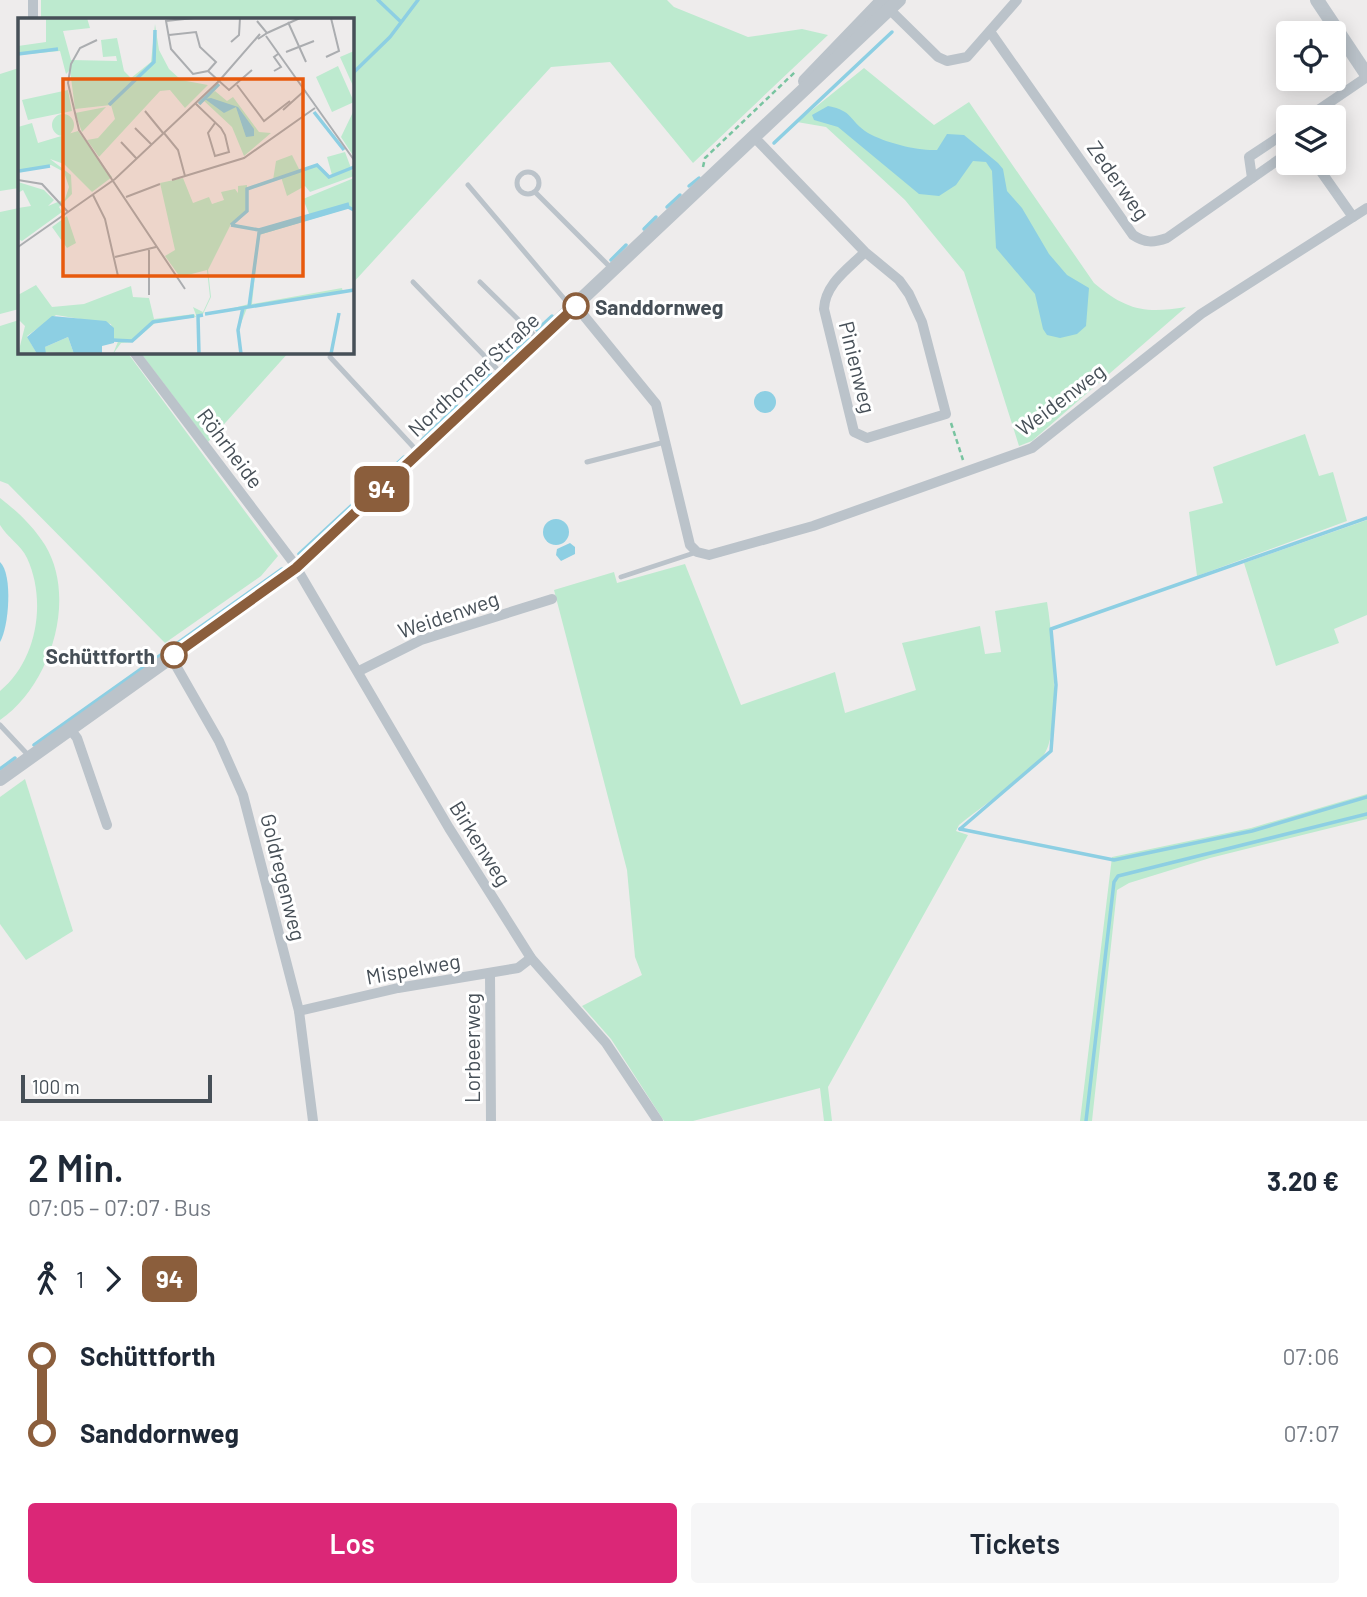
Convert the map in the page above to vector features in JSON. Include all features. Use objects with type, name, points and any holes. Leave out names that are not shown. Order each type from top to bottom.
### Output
[{"type":"street","points":[[33,0],[33,18]]},
{"type":"street","points":[[886,2],[947,61],[967,57],[991,33],[1017,0]]},
{"type":"street","points":[[1317,0],[1367,76],[1325,105]]},
{"type":"street","name":"Nordhorner Straße","points":[[0,779],[296,568],[787,104],[827,71],[886,2]]},
{"type":"street","name":"Zederweg","points":[[991,33],[1133,235],[1143,242],[1155,243],[1167,238],[1276,161]]},
{"type":"street","points":[[754,137],[865,252],[899,280],[913,301],[922,322],[946,414]]},
{"type":"street","points":[[1252,178],[1250,157],[1276,139]]},
{"type":"street","points":[[1323,175],[1353,217]]},
{"type":"street","name":"Weidenweg","points":[[697,552],[709,555],[813,526],[1032,448],[1200,314],[1367,208]]},
{"type":"street","name":"Pinienweg","points":[[865,252],[824,296],[824,309],[854,432],[867,438],[946,414]]},
{"type":"street","points":[[574,307],[656,404],[691,545],[697,552]]},
{"type":"street","name":"Röhrheide","points":[[136,354],[296,568]]},
{"type":"street","name":"Birkenweg","points":[[296,568],[449,828],[531,958],[606,1043],[658,1121]]},
{"type":"street","name":"Weidenweg","points":[[359,671],[421,640],[552,599]]},
{"type":"street","name":"Goldregenweg","points":[[172,657],[219,741],[243,795],[299,1012],[313,1121]]},
{"type":"street","points":[[70,729],[77,738],[107,825]]},
{"type":"street","name":"Mispelweg","points":[[299,1012],[398,988],[517,968],[531,958]]},
{"type":"street","name":"Lorbeerweg","points":[[490,974],[491,1121]]},
{"type":"lane","points":[[535,192],[538,180],[528,172],[521,174],[517,187],[522,192],[535,192],[613,271]]},
{"type":"lane","points":[[468,185],[574,307]]},
{"type":"lane","points":[[413,282],[503,375]]},
{"type":"lane","points":[[480,282],[539,340]]},
{"type":"lane","points":[[330,357],[419,454]]},
{"type":"lane","points":[[587,462],[666,442]]},
{"type":"lane","points":[[621,577],[697,552]]},
{"type":"lane","points":[[0,725],[30,757]]},
{"type":"path","points":[[705,172],[705,158],[802,65]]},
{"type":"path","points":[[946,414],[968,472]]},
{"type":"green space","points":[[41,0],[667,0],[674,7],[748,37],[802,29],[828,35],[693,163],[610,62],[551,67],[354,282],[354,18],[41,18]]},
{"type":"green space","points":[[18,68],[18,188],[0,191],[0,74]]},
{"type":"green space","points":[[864,68],[934,125],[969,102],[1094,283],[1105,292],[1126,304],[1147,310],[1186,307],[1032,441],[1019,446],[964,272],[905,200],[826,127],[797,122]]},
{"type":"green space","points":[[18,208],[18,309],[0,314],[0,212]]},
{"type":"green space","points":[[18,320],[18,354],[128,354],[278,556],[261,576],[165,643],[8,484],[0,481],[0,326]]},
{"type":"green space","points":[[142,354],[287,354],[208,442]]},
{"type":"green space","points":[[1305,434],[1319,476],[1333,472],[1347,521],[1197,576],[1189,512],[1223,503],[1213,467]]},
{"type":"green space","points":[[0,498],[25,520],[45,545],[55,567],[59,590],[54,640],[45,664],[18,705],[0,720],[0,691],[23,664],[35,629],[37,611],[33,575],[27,558],[0,525]]},
{"type":"green space","points":[[1367,520],[1367,615],[1334,629],[1339,643],[1276,666],[1244,563]]},
{"type":"green space","points":[[685,564],[741,705],[835,672],[845,713],[916,690],[902,643],[980,626],[985,654],[1001,652],[995,611],[1047,602],[1054,681],[1049,744],[1043,756],[1024,774],[959,825],[956,831],[968,835],[828,1087],[832,1121],[824,1121],[820,1088],[693,1121],[664,1121],[611,1039],[582,1006],[642,975],[635,957],[627,870],[554,590],[614,572],[617,583]]},
{"type":"green space","points":[[25,779],[73,931],[26,960],[0,924],[0,797]]},
{"type":"green space","points":[[1367,794],[1367,819],[1210,858],[1129,883],[1117,890],[1092,1121],[1080,1121],[1112,857],[1251,828]]},
{"type":"water","points":[[828,106],[843,111],[868,133],[912,148],[937,150],[947,134],[964,135],[998,163],[1003,169],[1007,191],[1022,208],[1049,254],[1067,275],[1089,288],[1086,326],[1077,334],[1060,338],[1047,335],[1043,329],[1035,294],[996,248],[992,171],[986,162],[973,161],[956,185],[939,196],[919,194],[838,127],[814,120],[812,115]]},
{"type":"water","points":[[765,391],[773,394],[776,402],[773,410],[765,413],[757,410],[754,402],[757,394]]},
{"type":"water","points":[[556,519],[565,523],[569,532],[565,541],[556,545],[547,541],[543,532],[547,523]]},
{"type":"water","points":[[570,543],[575,547],[575,554],[561,561],[556,555],[557,549]]},
{"type":"water","points":[[0,562],[7,577],[8,601],[6,625],[0,642]]},
{"type":"waterway","points":[[378,0],[400,21]]},
{"type":"waterway","points":[[354,72],[390,37],[418,0]]},
{"type":"waterway","points":[[774,143],[892,32]]},
{"type":"waterway","points":[[689,186],[699,178]]},
{"type":"waterway","points":[[667,207],[680,195]]},
{"type":"waterway","points":[[644,229],[656,217]]},
{"type":"waterway","points":[[611,260],[626,245]]},
{"type":"waterway","points":[[537,330],[552,316]]},
{"type":"waterway","points":[[505,361],[528,339]]},
{"type":"waterway","points":[[467,397],[491,374]]},
{"type":"waterway","points":[[422,440],[457,406]]},
{"type":"waterway","points":[[299,554],[404,457]]},
{"type":"waterway","points":[[960,829],[1051,751],[1056,685],[1051,629],[1367,518]]},
{"type":"waterway","points":[[34,745],[282,569]]},
{"type":"waterway","points":[[0,769],[15,758]]},
{"type":"waterway","points":[[960,829],[1114,860],[1252,831],[1367,797]]},
{"type":"waterway","points":[[1086,1121],[1114,882],[1118,876],[1367,814]]},
{"type":"bus line","name":"94","points":[[174,655],[296,568],[576,306]]},
{"type":"place","name":"Sanddornweg","points":[[576,306]]},
{"type":"place","name":"Schüttforth","points":[[174,655]]}]
